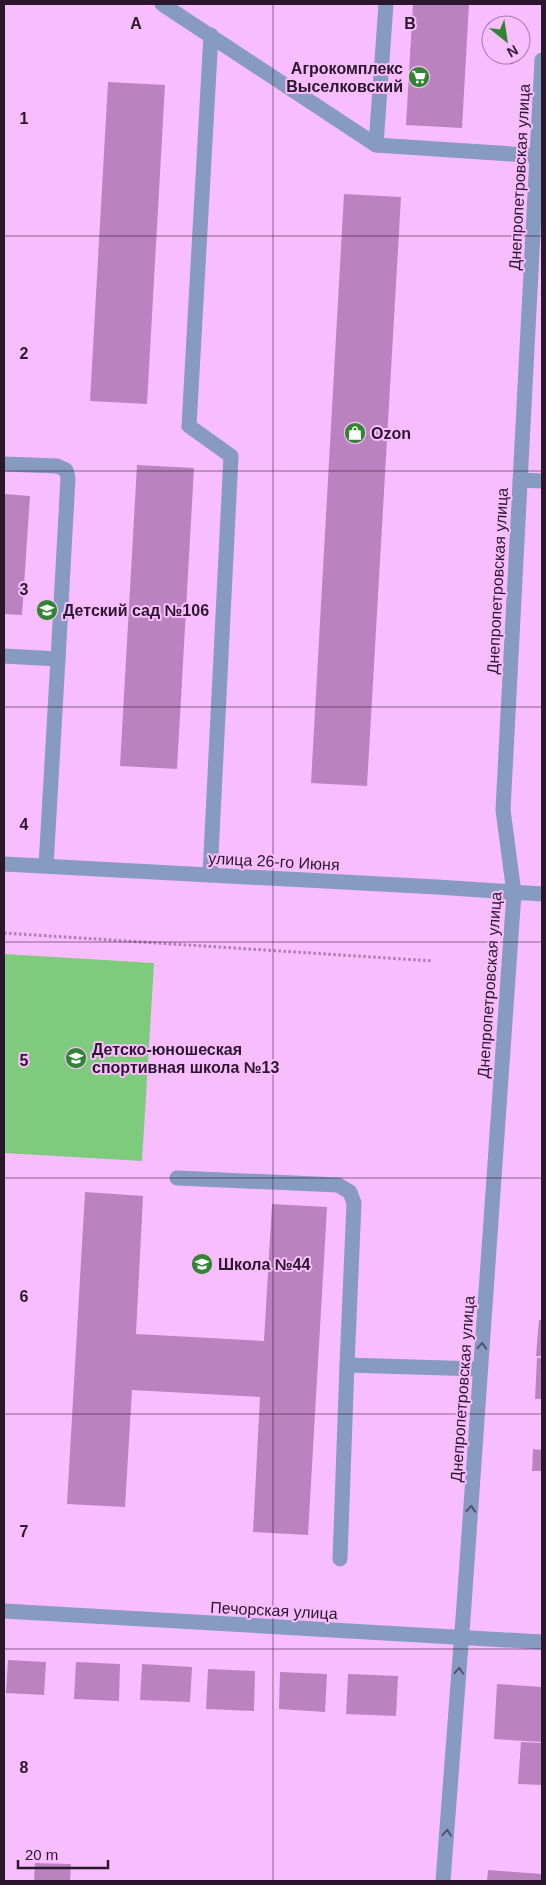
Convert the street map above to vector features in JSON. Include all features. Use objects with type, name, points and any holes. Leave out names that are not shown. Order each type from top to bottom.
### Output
[{"type":"street","points":[[162,4],[376,145],[540,156]]},
{"type":"street","points":[[376,145],[386,4]]},
{"type":"street","points":[[210,875],[231,456],[189,426],[211,35]]},
{"type":"street","name":"Днепропетровская улица","points":[[443,1881],[462,1638],[514,893],[503,810],[520,480],[540,156],[542,60]]},
{"type":"street","points":[[4,464],[57,466],[66,470],[68,478],[46,866]]},
{"type":"street","points":[[520,480],[542,481]]},
{"type":"street","points":[[4,656],[58,659]]},
{"type":"street","name":"улица 26-го Июня","points":[[4,864],[542,894]]},
{"type":"street","points":[[177,1178],[338,1185],[350,1192],[354,1203],[340,1559]]},
{"type":"street","points":[[347,1365],[480,1369]]},
{"type":"street","name":"Печорская улица","points":[[4,1611],[542,1642]]},
{"type":"path","points":[[4,933],[433,961]]},
{"type":"green space","name":"Детско-юношеская спортивная школа №13","points":[[4,954],[154,963],[142,1161],[4,1153]]},
{"type":"building","points":[[413,4],[469,4],[462,128],[406,125]]},
{"type":"building","points":[[108,82],[165,85],[147,404],[90,401]]},
{"type":"building","points":[[344,194],[401,197],[367,786],[311,783]]},
{"type":"building","points":[[137,465],[194,468],[177,769],[120,766]]},
{"type":"building","points":[[4,494],[30,496],[22,615],[4,614]]},
{"type":"building","points":[[85,1192],[143,1196],[136,1334],[264,1341],[272,1204],[327,1207],[308,1535],[253,1532],[260,1397],[132,1390],[125,1507],[67,1504]]},
{"type":"building","points":[[539,1320],[542,1320],[542,1356],[536,1356]]},
{"type":"building","points":[[537,1358],[542,1358],[542,1399],[535,1399]]},
{"type":"building","points":[[533,1449],[542,1450],[542,1471],[532,1471]]},
{"type":"building","points":[[8,1660],[46,1662],[44,1695],[6,1693]]},
{"type":"building","points":[[76,1662],[120,1664],[119,1701],[74,1699]]},
{"type":"building","points":[[142,1664],[192,1667],[190,1702],[140,1700]]},
{"type":"building","points":[[208,1669],[255,1671],[254,1711],[206,1709]]},
{"type":"building","points":[[280,1672],[327,1674],[325,1712],[279,1709]]},
{"type":"building","points":[[348,1674],[398,1676],[396,1716],[346,1714]]},
{"type":"building","points":[[497,1684],[542,1687],[542,1742],[494,1739]]},
{"type":"building","points":[[521,1742],[542,1743],[542,1785],[518,1784]]},
{"type":"building","points":[[35,1863],[71,1864],[70,1881],[34,1881]]},
{"type":"building","points":[[488,1870],[542,1874],[542,1881],[487,1881]]},
{"type":"place","name":"Агрокомплекс Выселковский","points":[[419,77]]},
{"type":"place","name":"Ozon","points":[[355,433]]},
{"type":"place","name":"Детский сад №106","points":[[47,610]]},
{"type":"place","name":"Детско-юношеская спортивная школа №13","points":[[76,1058]]},
{"type":"place","name":"Школа №44","points":[[202,1264]]}]
